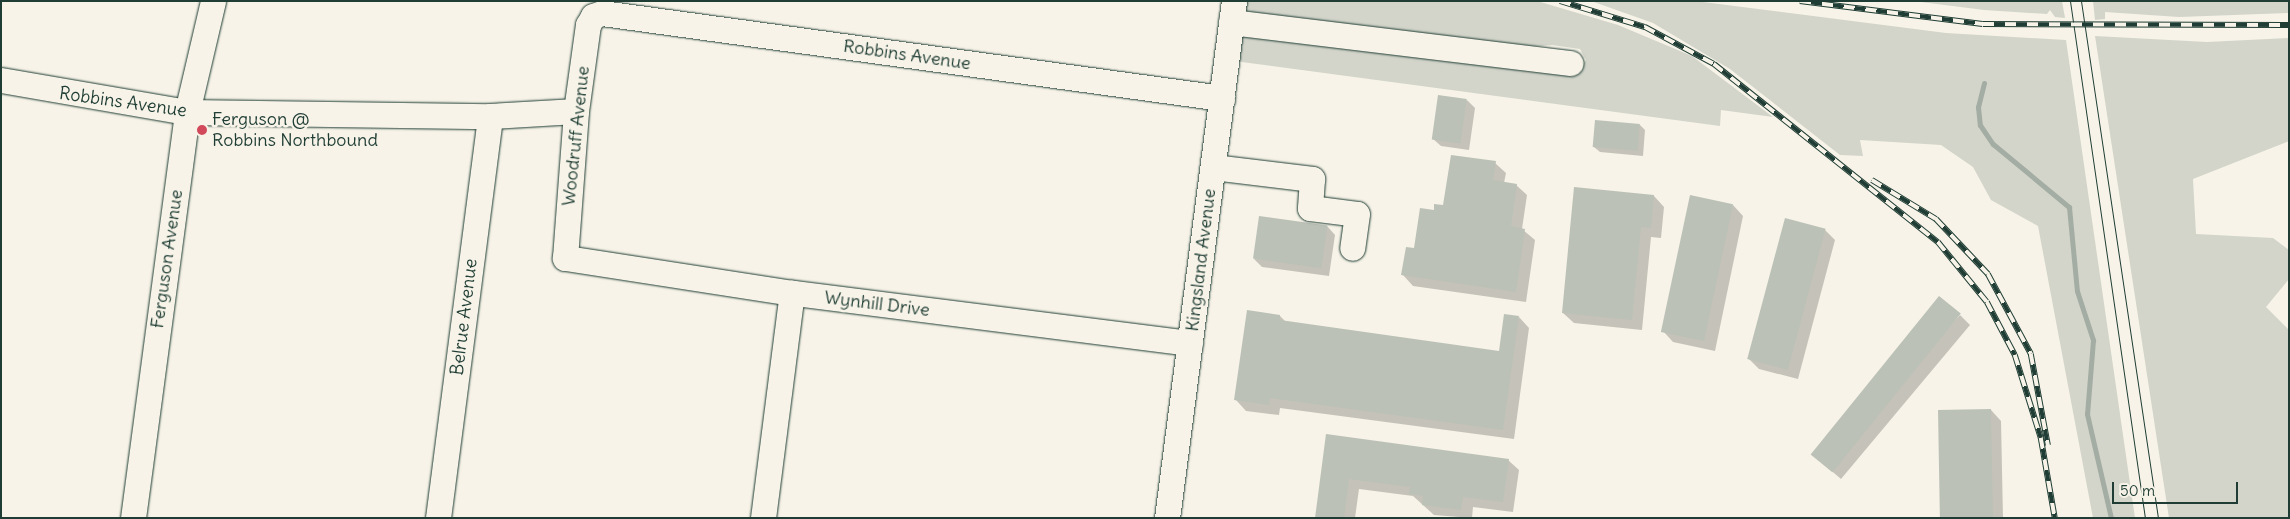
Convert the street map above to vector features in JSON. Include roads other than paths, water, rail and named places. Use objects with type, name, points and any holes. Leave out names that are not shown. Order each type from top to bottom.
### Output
[{"type":"street","name":"Ferguson Avenue","points":[[133,518],[187,112],[213,1]]},
{"type":"street","points":[[1233,12],[1570,63]]},
{"type":"street","name":"Kingsland Avenue","points":[[1167,518],[1233,12]]},
{"type":"street","name":"Robbins Avenue","points":[[593,16],[1222,98]]},
{"type":"street","name":"Woodruff Avenue","points":[[565,258],[576,111],[588,26],[593,16]]},
{"type":"street","name":"Robbins Avenue","points":[[1,80],[187,112],[490,116],[576,111]]},
{"type":"street","name":"Belrue Avenue","points":[[438,518],[490,116]]},
{"type":"street","points":[[1213,167],[1312,179],[1310,208],[1357,214],[1352,248]]},
{"type":"street","name":"Wynhill Drive","points":[[565,258],[792,293],[1190,343]]},
{"type":"street","points":[[763,518],[792,293]]},
{"type":"waterway","points":[[1984,83],[1978,107],[1980,125],[1993,144],[2069,207],[2077,291],[2093,340],[2087,414],[2111,518]]},
{"type":"tram line","points":[[2070,1],[2145,518]]},
{"type":"tram line","points":[[2081,1],[2158,518]]},
{"type":"railway","points":[[1560,1],[1645,27],[1714,64],[1938,242],[1987,302],[2015,355],[2041,438],[2055,518]]},
{"type":"railway","points":[[1800,1],[1983,24],[2289,25]]},
{"type":"railway","points":[[1872,180],[1936,219],[1988,274],[2031,354],[2048,445]]},
{"type":"place","name":"Ferguson @ Robbins Northbound","points":[[202,130]]}]
